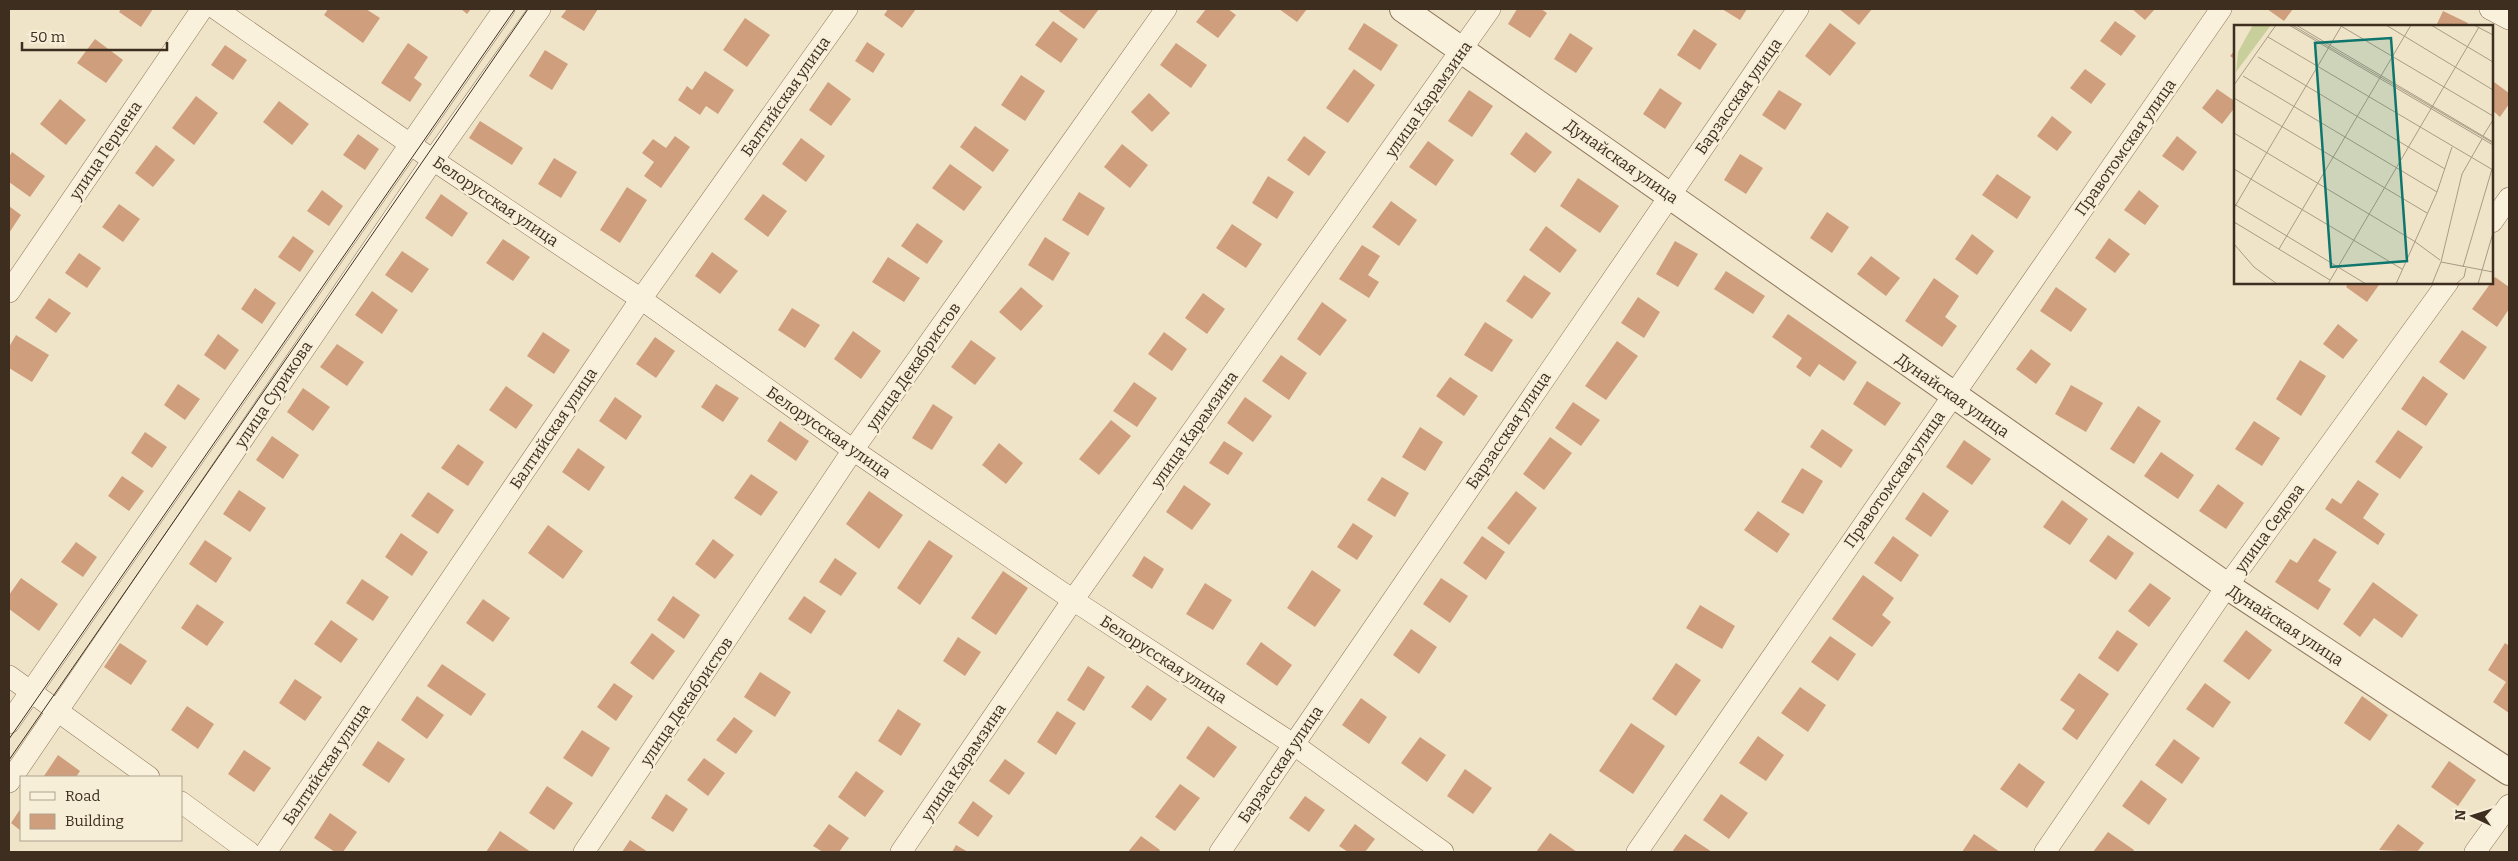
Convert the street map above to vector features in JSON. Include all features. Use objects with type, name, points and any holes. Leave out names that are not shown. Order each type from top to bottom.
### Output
[{"type":"street","name":"улица Герцена","points":[[9,292],[202,9]]},
{"type":"street","name":"Белорусская улица","points":[[216,9],[433,160],[641,299],[854,450],[1073,600],[1293,744],[1443,852]]},
{"type":"street","name":"улица Сурикова","points":[[9,723],[504,9]]},
{"type":"street","name":"улица Сурикова","points":[[9,782],[56,709],[433,160],[540,9]]},
{"type":"street","name":"Балтийская улица","points":[[266,852],[641,299],[847,9]]},
{"type":"street","name":"улица Декабристов","points":[[584,852],[854,450],[1166,9]]},
{"type":"street","name":"Дунайская улица","points":[[1403,9],[1670,194],[2227,586],[2509,772]]},
{"type":"street","name":"улица Карамзина","points":[[901,852],[1073,600],[1490,9]]},
{"type":"street","name":"Барзасская улица","points":[[1220,852],[1798,9]]},
{"type":"street","name":"Правотомская улица","points":[[1637,852],[2221,9]]},
{"type":"street","points":[[2490,9],[2509,19]]},
{"type":"street","points":[[2493,221],[2509,198]]},
{"type":"street","name":"улица Седова","points":[[2046,852],[2227,586],[2447,284]]},
{"type":"street","points":[[9,676],[31,690],[147,776]]},
{"type":"street","points":[[182,803],[249,852]]},
{"type":"street","points":[[2475,852],[2509,805]]},
{"type":"building","points":[[121,9],[153,9],[141,27],[119,12]]},
{"type":"building","points":[[328,9],[366,9],[380,18],[363,43],[324,15]]},
{"type":"building","points":[[461,9],[471,9],[467,14]]},
{"type":"building","points":[[567,9],[598,9],[584,31],[561,17]]},
{"type":"building","points":[[888,9],[916,9],[902,28],[884,15]]},
{"type":"building","points":[[1061,9],[1099,9],[1084,29],[1059,11]]},
{"type":"building","points":[[1206,9],[1228,9],[1236,15],[1218,38],[1196,22]]},
{"type":"building","points":[[1279,9],[1307,9],[1297,22]]},
{"type":"building","points":[[1517,9],[1541,9],[1547,13],[1530,38],[1508,24]]},
{"type":"building","points":[[1722,9],[1747,9],[1740,20]]},
{"type":"building","points":[[1839,9],[1872,9],[1859,25]]},
{"type":"building","points":[[2132,9],[2155,9],[2145,20]]},
{"type":"building","points":[[2267,9],[2293,9],[2284,21]]},
{"type":"building","points":[[2443,11],[2468,23],[2467,25],[2436,25]]},
{"type":"building","points":[[745,18],[770,35],[747,67],[723,50]]},
{"type":"building","points":[[1053,21],[1078,39],[1061,63],[1035,45]]},
{"type":"building","points":[[2115,21],[2136,36],[2121,56],[2100,41]]},
{"type":"building","points":[[1364,23],[1398,45],[1381,71],[1348,49]]},
{"type":"building","points":[[1830,23],[1856,43],[1830,76],[1805,56]]},
{"type":"building","points":[[1694,29],[1717,44],[1700,70],[1677,55]]},
{"type":"building","points":[[1570,33],[1593,48],[1576,73],[1554,59]]},
{"type":"building","points":[[95,39],[123,60],[106,83],[77,63]]},
{"type":"building","points":[[867,42],[885,54],[873,73],[855,61]]},
{"type":"building","points":[[408,43],[428,57],[414,78],[422,84],[410,102],[381,83]]},
{"type":"building","points":[[1176,43],[1207,65],[1191,88],[1160,65]]},
{"type":"building","points":[[225,45],[247,60],[233,80],[211,65]]},
{"type":"building","points":[[545,50],[568,64],[552,90],[529,76]]},
{"type":"building","points":[[1354,69],[1375,85],[1348,123],[1326,108]]},
{"type":"building","points":[[2085,69],[2106,84],[2091,104],[2070,88]]},
{"type":"building","points":[[705,71],[734,90],[718,114],[706,106],[700,115],[678,100],[687,86],[692,90]]},
{"type":"building","points":[[1021,75],[1045,91],[1025,121],[1001,105]]},
{"type":"building","points":[[828,82],[851,99],[831,126],[809,110]]},
{"type":"building","points":[[2494,82],[2509,93],[2509,104],[2500,117],[2493,111]]},
{"type":"building","points":[[1660,88],[1682,103],[1665,129],[1643,114]]},
{"type":"building","points":[[2217,89],[2234,101],[2234,109],[2222,124],[2202,108]]},
{"type":"building","points":[[1469,90],[1493,106],[1472,137],[1448,121]]},
{"type":"building","points":[[1779,90],[1802,104],[1785,130],[1762,115]]},
{"type":"building","points":[[1149,93],[1170,113],[1152,132],[1131,112]]},
{"type":"building","points":[[196,96],[218,113],[194,145],[172,128]]},
{"type":"building","points":[[60,99],[86,120],[66,145],[40,124]]},
{"type":"building","points":[[279,101],[309,124],[292,145],[263,122]]},
{"type":"building","points":[[2052,116],[2072,132],[2057,151],[2037,136]]},
{"type":"building","points":[[480,121],[523,148],[512,165],[469,138]]},
{"type":"building","points":[[975,126],[1009,150],[993,172],[960,147]]},
{"type":"building","points":[[1526,132],[1552,152],[1535,173],[1510,154]]},
{"type":"building","points":[[358,134],[379,149],[365,170],[343,155]]},
{"type":"building","points":[[675,136],[690,147],[661,188],[644,176],[654,162],[642,153],[653,139],[666,148]]},
{"type":"building","points":[[1304,136],[1326,152],[1309,176],[1287,160]]},
{"type":"building","points":[[2177,136],[2197,152],[2183,171],[2162,156]]},
{"type":"building","points":[[801,138],[825,156],[806,182],[782,164]]},
{"type":"building","points":[[1428,141],[1454,160],[1436,186],[1409,167]]},
{"type":"building","points":[[1122,144],[1148,165],[1130,188],[1104,167]]},
{"type":"building","points":[[156,145],[175,160],[153,187],[135,173]]},
{"type":"building","points":[[12,152],[45,176],[30,197],[9,182],[9,157]]},
{"type":"building","points":[[1740,154],[1763,168],[1746,194],[1724,180]]},
{"type":"building","points":[[554,158],[577,172],[561,198],[538,184]]},
{"type":"building","points":[[950,164],[982,187],[964,211],[932,188]]},
{"type":"building","points":[[1997,174],[2031,197],[2017,219],[1982,195]]},
{"type":"building","points":[[1268,176],[1294,192],[1277,219],[1252,203]]},
{"type":"building","points":[[1578,178],[1619,206],[1600,233],[1560,206]]},
{"type":"building","points":[[627,187],[647,200],[620,243],[600,230]]},
{"type":"building","points":[[322,190],[343,206],[329,226],[307,211]]},
{"type":"building","points":[[2139,190],[2159,206],[2145,225],[2124,210]]},
{"type":"building","points":[[1079,192],[1105,208],[1088,236],[1062,220]]},
{"type":"building","points":[[441,194],[468,213],[452,237],[425,218]]},
{"type":"building","points":[[763,194],[787,211],[768,237],[744,219]]},
{"type":"building","points":[[1391,201],[1417,220],[1399,246],[1372,227]]},
{"type":"building","points":[[119,204],[140,219],[123,242],[102,227]]},
{"type":"building","points":[[9,206],[21,215],[9,233]]},
{"type":"building","points":[[1827,212],[1849,227],[1832,253],[1810,238]]},
{"type":"building","points":[[917,223],[943,241],[927,264],[901,246]]},
{"type":"building","points":[[1232,224],[1262,244],[1246,268],[1216,248]]},
{"type":"building","points":[[1546,226],[1577,250],[1560,273],[1529,250]]},
{"type":"building","points":[[1972,234],[1994,251],[1977,275],[1955,259]]},
{"type":"building","points":[[293,236],[314,251],[300,272],[278,257]]},
{"type":"building","points":[[1045,237],[1070,253],[1053,281],[1028,265]]},
{"type":"building","points":[[2109,238],[2130,254],[2115,273],[2095,258]]},
{"type":"building","points":[[503,239],[530,257],[513,281],[486,263]]},
{"type":"building","points":[[1675,241],[1698,254],[1678,287],[1656,274]]},
{"type":"building","points":[[1362,245],[1380,256],[1368,275],[1379,282],[1369,298],[1339,279]]},
{"type":"building","points":[[402,251],[429,269],[412,293],[385,275]]},
{"type":"building","points":[[712,252],[738,271],[720,294],[695,276]]},
{"type":"building","points":[[79,253],[101,268],[87,288],[65,273]]},
{"type":"building","points":[[1871,256],[1900,278],[1886,296],[1857,274]]},
{"type":"building","points":[[888,257],[920,278],[904,302],[872,282]]},
{"type":"building","points":[[1726,271],[1765,296],[1753,314],[1714,289]]},
{"type":"building","points":[[1524,275],[1551,293],[1532,319],[1506,301]]},
{"type":"building","points":[[2495,277],[2509,287],[2509,309],[2497,327],[2472,309],[2490,284],[2493,284]]},
{"type":"building","points":[[1934,278],[1959,296],[1945,317],[1957,326],[1942,347],[1905,321]]},
{"type":"building","points":[[2348,284],[2380,284],[2367,302],[2346,287]]},
{"type":"building","points":[[1021,287],[1043,306],[1021,331],[999,312]]},
{"type":"building","points":[[2056,287],[2087,309],[2071,332],[2040,311]]},
{"type":"building","points":[[255,288],[276,303],[262,324],[241,309]]},
{"type":"building","points":[[372,291],[398,310],[382,334],[355,315]]},
{"type":"building","points":[[1203,293],[1225,309],[1207,334],[1185,318]]},
{"type":"building","points":[[1638,297],[1660,312],[1644,338],[1621,323]]},
{"type":"building","points":[[49,298],[71,313],[56,333],[35,318]]},
{"type":"building","points":[[1322,302],[1347,320],[1320,356],[1297,339]]},
{"type":"building","points":[[792,308],[820,325],[805,348],[778,330]]},
{"type":"building","points":[[1788,314],[1857,362],[1844,381],[1819,364],[1810,377],[1796,367],[1802,358],[1772,337]]},
{"type":"building","points":[[1485,322],[1513,340],[1492,372],[1464,355]]},
{"type":"building","points":[[2338,324],[2358,340],[2343,359],[2323,344]]},
{"type":"building","points":[[2462,330],[2487,347],[2464,380],[2439,362]]},
{"type":"building","points":[[853,331],[881,351],[861,379],[834,359]]},
{"type":"building","points":[[543,332],[570,350],[554,374],[527,356]]},
{"type":"building","points":[[1164,332],[1187,349],[1172,371],[1148,354]]},
{"type":"building","points":[[218,334],[239,350],[225,370],[204,355]]},
{"type":"building","points":[[16,335],[49,355],[32,382],[9,368],[9,347]]},
{"type":"building","points":[[655,337],[675,351],[656,378],[636,364]]},
{"type":"building","points":[[971,340],[996,358],[975,385],[951,367]]},
{"type":"building","points":[[1617,341],[1638,356],[1606,400],[1585,386]]},
{"type":"building","points":[[337,344],[364,362],[347,386],[320,367]]},
{"type":"building","points":[[2031,349],[2051,364],[2036,384],[2016,369]]},
{"type":"building","points":[[1281,355],[1307,373],[1289,400],[1262,381]]},
{"type":"building","points":[[2300,360],[2326,376],[2301,416],[2276,399]]},
{"type":"building","points":[[2423,376],[2448,394],[2426,426],[2401,409]]},
{"type":"building","points":[[1450,377],[1478,396],[1464,416],[1436,396]]},
{"type":"building","points":[[1867,381],[1901,403],[1885,426],[1853,404]]},
{"type":"building","points":[[1134,382],[1157,398],[1137,427],[1113,411]]},
{"type":"building","points":[[178,384],[200,399],[185,420],[164,405]]},
{"type":"building","points":[[716,384],[739,398],[723,422],[701,407]]},
{"type":"building","points":[[2071,385],[2103,403],[2086,432],[2055,414]]},
{"type":"building","points":[[506,386],[533,405],[516,429],[489,410]]},
{"type":"building","points":[[303,388],[330,407],[313,431],[287,412]]},
{"type":"building","points":[[615,397],[642,416],[626,440],[599,421]]},
{"type":"building","points":[[1245,397],[1272,416],[1253,442],[1227,423]]},
{"type":"building","points":[[1573,402],[1600,420],[1581,446],[1555,428]]},
{"type":"building","points":[[933,404],[953,417],[932,450],[912,438]]},
{"type":"building","points":[[2138,406],[2161,421],[2134,464],[2110,449]]},
{"type":"building","points":[[1111,420],[1131,436],[1099,475],[1079,459]]},
{"type":"building","points":[[780,421],[809,441],[796,461],[767,441]]},
{"type":"building","points":[[2254,421],[2280,438],[2262,466],[2235,449]]},
{"type":"building","points":[[1420,427],[1443,442],[1425,471],[1402,457]]},
{"type":"building","points":[[1822,429],[1853,450],[1841,468],[1810,447]]},
{"type":"building","points":[[2398,430],[2423,447],[2400,479],[2375,462]]},
{"type":"building","points":[[145,432],[167,447],[152,468],[131,453]]},
{"type":"building","points":[[272,436],[299,455],[283,479],[256,460]]},
{"type":"building","points":[[1550,437],[1572,453],[1544,490],[1523,474]]},
{"type":"building","points":[[1964,440],[1991,459],[1972,485],[1946,467]]},
{"type":"building","points":[[1224,441],[1243,453],[1228,475],[1209,463]]},
{"type":"building","points":[[999,443],[1023,463],[1006,484],[982,465]]},
{"type":"building","points":[[458,444],[484,462],[468,486],[441,468]]},
{"type":"building","points":[[578,448],[605,467],[589,491],[562,472]]},
{"type":"building","points":[[2161,452],[2194,475],[2178,499],[2144,476]]},
{"type":"building","points":[[1802,468],[1823,481],[1803,514],[1781,502]]},
{"type":"building","points":[[751,474],[778,492],[761,516],[734,498]]},
{"type":"building","points":[[122,476],[144,491],[129,511],[108,496]]},
{"type":"building","points":[[1382,477],[1409,493],[1395,517],[1367,500]]},
{"type":"building","points":[[2358,480],[2379,494],[2363,518],[2385,534],[2378,545],[2325,509],[2332,498],[2341,504]]},
{"type":"building","points":[[2218,484],[2244,503],[2226,529],[2199,511]]},
{"type":"building","points":[[1184,485],[1211,504],[1192,530],[1166,512]]},
{"type":"building","points":[[239,490],[266,508],[250,532],[223,514]]},
{"type":"building","points":[[869,491],[903,515],[879,549],[846,524]]},
{"type":"building","points":[[1516,491],[1537,508],[1509,545],[1487,528]]},
{"type":"building","points":[[428,492],[454,510],[438,534],[411,516]]},
{"type":"building","points":[[1923,492],[1949,511],[1931,537],[1905,519]]},
{"type":"building","points":[[2062,500],[2088,519],[2070,545],[2043,527]]},
{"type":"building","points":[[1758,511],[1790,534],[1777,553],[1744,530]]},
{"type":"building","points":[[1353,523],[1373,536],[1357,560],[1337,547]]},
{"type":"building","points":[[548,525],[583,551],[563,579],[528,553]]},
{"type":"building","points":[[401,533],[428,552],[412,576],[385,557]]},
{"type":"building","points":[[2108,535],[2134,553],[2116,580],[2089,561]]},
{"type":"building","points":[[1482,536],[1505,552],[1486,580],[1463,563]]},
{"type":"building","points":[[1893,536],[1919,555],[1901,582],[1874,563]]},
{"type":"building","points":[[2314,538],[2337,552],[2318,581],[2331,589],[2318,610],[2275,582],[2290,559],[2297,563]]},
{"type":"building","points":[[713,539],[734,555],[715,579],[695,564]]},
{"type":"building","points":[[205,540],[232,558],[216,583],[189,564]]},
{"type":"building","points":[[929,540],[953,556],[920,605],[897,588]]},
{"type":"building","points":[[76,542],[97,557],[83,577],[61,562]]},
{"type":"building","points":[[1144,556],[1164,569],[1152,589],[1132,576]]},
{"type":"building","points":[[835,558],[857,573],[841,596],[819,582]]},
{"type":"building","points":[[1312,570],[1341,590],[1315,627],[1287,608]]},
{"type":"building","points":[[1003,571],[1028,588],[996,635],[971,618]]},
{"type":"building","points":[[1863,575],[1894,598],[1882,615],[1891,622],[1872,647],[1832,619]]},
{"type":"building","points":[[21,578],[58,604],[39,631],[9,609],[9,595]]},
{"type":"building","points":[[1441,578],[1468,596],[1450,623],[1423,604]]},
{"type":"building","points":[[362,579],[389,597],[373,621],[346,603]]},
{"type":"building","points":[[2373,582],[2418,615],[2402,638],[2374,618],[2360,637],[2343,624]]},
{"type":"building","points":[[1205,583],[1232,600],[1213,630],[1186,614]]},
{"type":"building","points":[[2150,583],[2171,598],[2149,627],[2128,611]]},
{"type":"building","points":[[673,596],[700,615],[684,639],[657,620]]},
{"type":"building","points":[[804,596],[826,611],[811,634],[788,619]]},
{"type":"building","points":[[483,599],[510,618],[493,642],[466,623]]},
{"type":"building","points":[[197,604],[224,622],[207,646],[181,628]]},
{"type":"building","points":[[1700,605],[1735,626],[1722,649],[1686,628]]},
{"type":"building","points":[[331,620],[358,639],[341,663],[314,644]]},
{"type":"building","points":[[1411,629],[1437,647],[1419,674],[1393,655]]},
{"type":"building","points":[[2117,630],[2138,644],[2118,672],[2098,658]]},
{"type":"building","points":[[2246,630],[2272,650],[2249,680],[2223,661]]},
{"type":"building","points":[[652,633],[675,651],[653,680],[630,663]]},
{"type":"building","points":[[1830,636],[1856,654],[1838,681],[1811,662]]},
{"type":"building","points":[[958,637],[981,652],[965,676],[943,661]]},
{"type":"building","points":[[1261,642],[1292,665],[1277,686],[1246,664]]},
{"type":"building","points":[[120,643],[147,661],[131,685],[104,667]]},
{"type":"building","points":[[2505,643],[2509,646],[2509,713],[2493,702],[2506,682],[2488,670]]},
{"type":"building","points":[[1676,663],[1701,680],[1676,716],[1652,699]]},
{"type":"building","points":[[442,664],[486,694],[471,716],[427,686]]},
{"type":"building","points":[[1088,666],[1105,677],[1084,711],[1067,700]]},
{"type":"building","points":[[760,672],[791,692],[775,717],[744,697]]},
{"type":"building","points":[[2079,673],[2109,694],[2077,740],[2062,729],[2075,710],[2060,700]]},
{"type":"building","points":[[295,679],[322,697],[305,721],[279,703]]},
{"type":"building","points":[[614,683],[633,696],[616,721],[597,707]]},
{"type":"building","points":[[2205,683],[2231,702],[2213,728],[2186,709]]},
{"type":"building","points":[[1147,685],[1167,699],[1151,721],[1131,707]]},
{"type":"building","points":[[1800,687],[1826,705],[1808,732],[1781,713]]},
{"type":"building","points":[[417,696],[444,715],[427,739],[401,720]]},
{"type":"building","points":[[2362,696],[2388,715],[2370,741],[2344,723]]},
{"type":"building","points":[[1361,698],[1387,717],[1369,744],[1342,725]]},
{"type":"building","points":[[187,706],[214,724],[198,749],[171,730]]},
{"type":"building","points":[[898,709],[921,724],[901,756],[878,741]]},
{"type":"building","points":[[1057,711],[1076,723],[1056,755],[1037,742]]},
{"type":"building","points":[[734,717],[753,731],[736,754],[716,740]]},
{"type":"building","points":[[1631,723],[1665,746],[1633,794],[1599,771]]},
{"type":"building","points":[[1208,726],[1237,747],[1214,778],[1186,758]]},
{"type":"building","points":[[582,730],[610,748],[592,777],[563,758]]},
{"type":"building","points":[[1758,736],[1784,755],[1766,781],[1739,763]]},
{"type":"building","points":[[1420,737],[1446,755],[1427,782],[1401,763]]},
{"type":"building","points":[[2174,739],[2200,758],[2182,784],[2155,765]]},
{"type":"building","points":[[378,741],[405,759],[389,783],[362,765]]},
{"type":"building","points":[[244,750],[271,768],[254,792],[228,774]]},
{"type":"building","points":[[58,755],[80,771],[77,776],[44,776]]},
{"type":"building","points":[[704,758],[725,773],[708,796],[687,780]]},
{"type":"building","points":[[1005,759],[1025,773],[1009,795],[989,781]]},
{"type":"building","points":[[2449,761],[2476,780],[2458,806],[2431,787]]},
{"type":"building","points":[[2019,763],[2045,782],[2027,808],[2000,789]]},
{"type":"building","points":[[1465,769],[1492,788],[1473,814],[1447,796]]},
{"type":"building","points":[[856,771],[884,791],[865,817],[838,797]]},
{"type":"building","points":[[2141,780],[2167,799],[2149,825],[2122,806]]},
{"type":"building","points":[[1180,784],[1200,798],[1175,831],[1155,817]]},
{"type":"building","points":[[547,786],[573,803],[554,830],[529,813]]},
{"type":"building","points":[[666,794],[688,809],[673,832],[651,818]]},
{"type":"building","points":[[1721,794],[1748,813],[1729,839],[1703,820]]},
{"type":"building","points":[[1305,796],[1325,810],[1309,832],[1289,818]]},
{"type":"building","points":[[973,801],[993,816],[978,837],[958,823]]},
{"type":"building","points":[[20,810],[20,830],[11,823]]},
{"type":"building","points":[[330,813],[357,832],[343,852],[335,852],[314,838]]},
{"type":"building","points":[[829,824],[849,838],[839,852],[823,852],[813,846]]},
{"type":"building","points":[[1355,824],[1375,839],[1365,852],[1348,852],[1339,846]]},
{"type":"building","points":[[2398,824],[2424,843],[2417,852],[2379,850]]},
{"type":"building","points":[[500,831],[531,852],[486,852]]},
{"type":"building","points":[[2108,832],[2134,850],[2133,852],[2093,852]]},
{"type":"building","points":[[1550,833],[1577,852],[1536,852]]},
{"type":"building","points":[[1685,834],[1712,852],[1672,852]]},
{"type":"building","points":[[1974,834],[2000,852],[1962,852]]},
{"type":"building","points":[[1141,836],[1160,850],[1159,852],[1128,852]]},
{"type":"building","points":[[630,840],[648,852],[622,852]]},
{"type":"building","points":[[956,845],[968,852],[952,852]]},
{"type":"tram line","points":[[9,739],[515,9]]},
{"type":"tram line","points":[[9,760],[528,9]]}]
